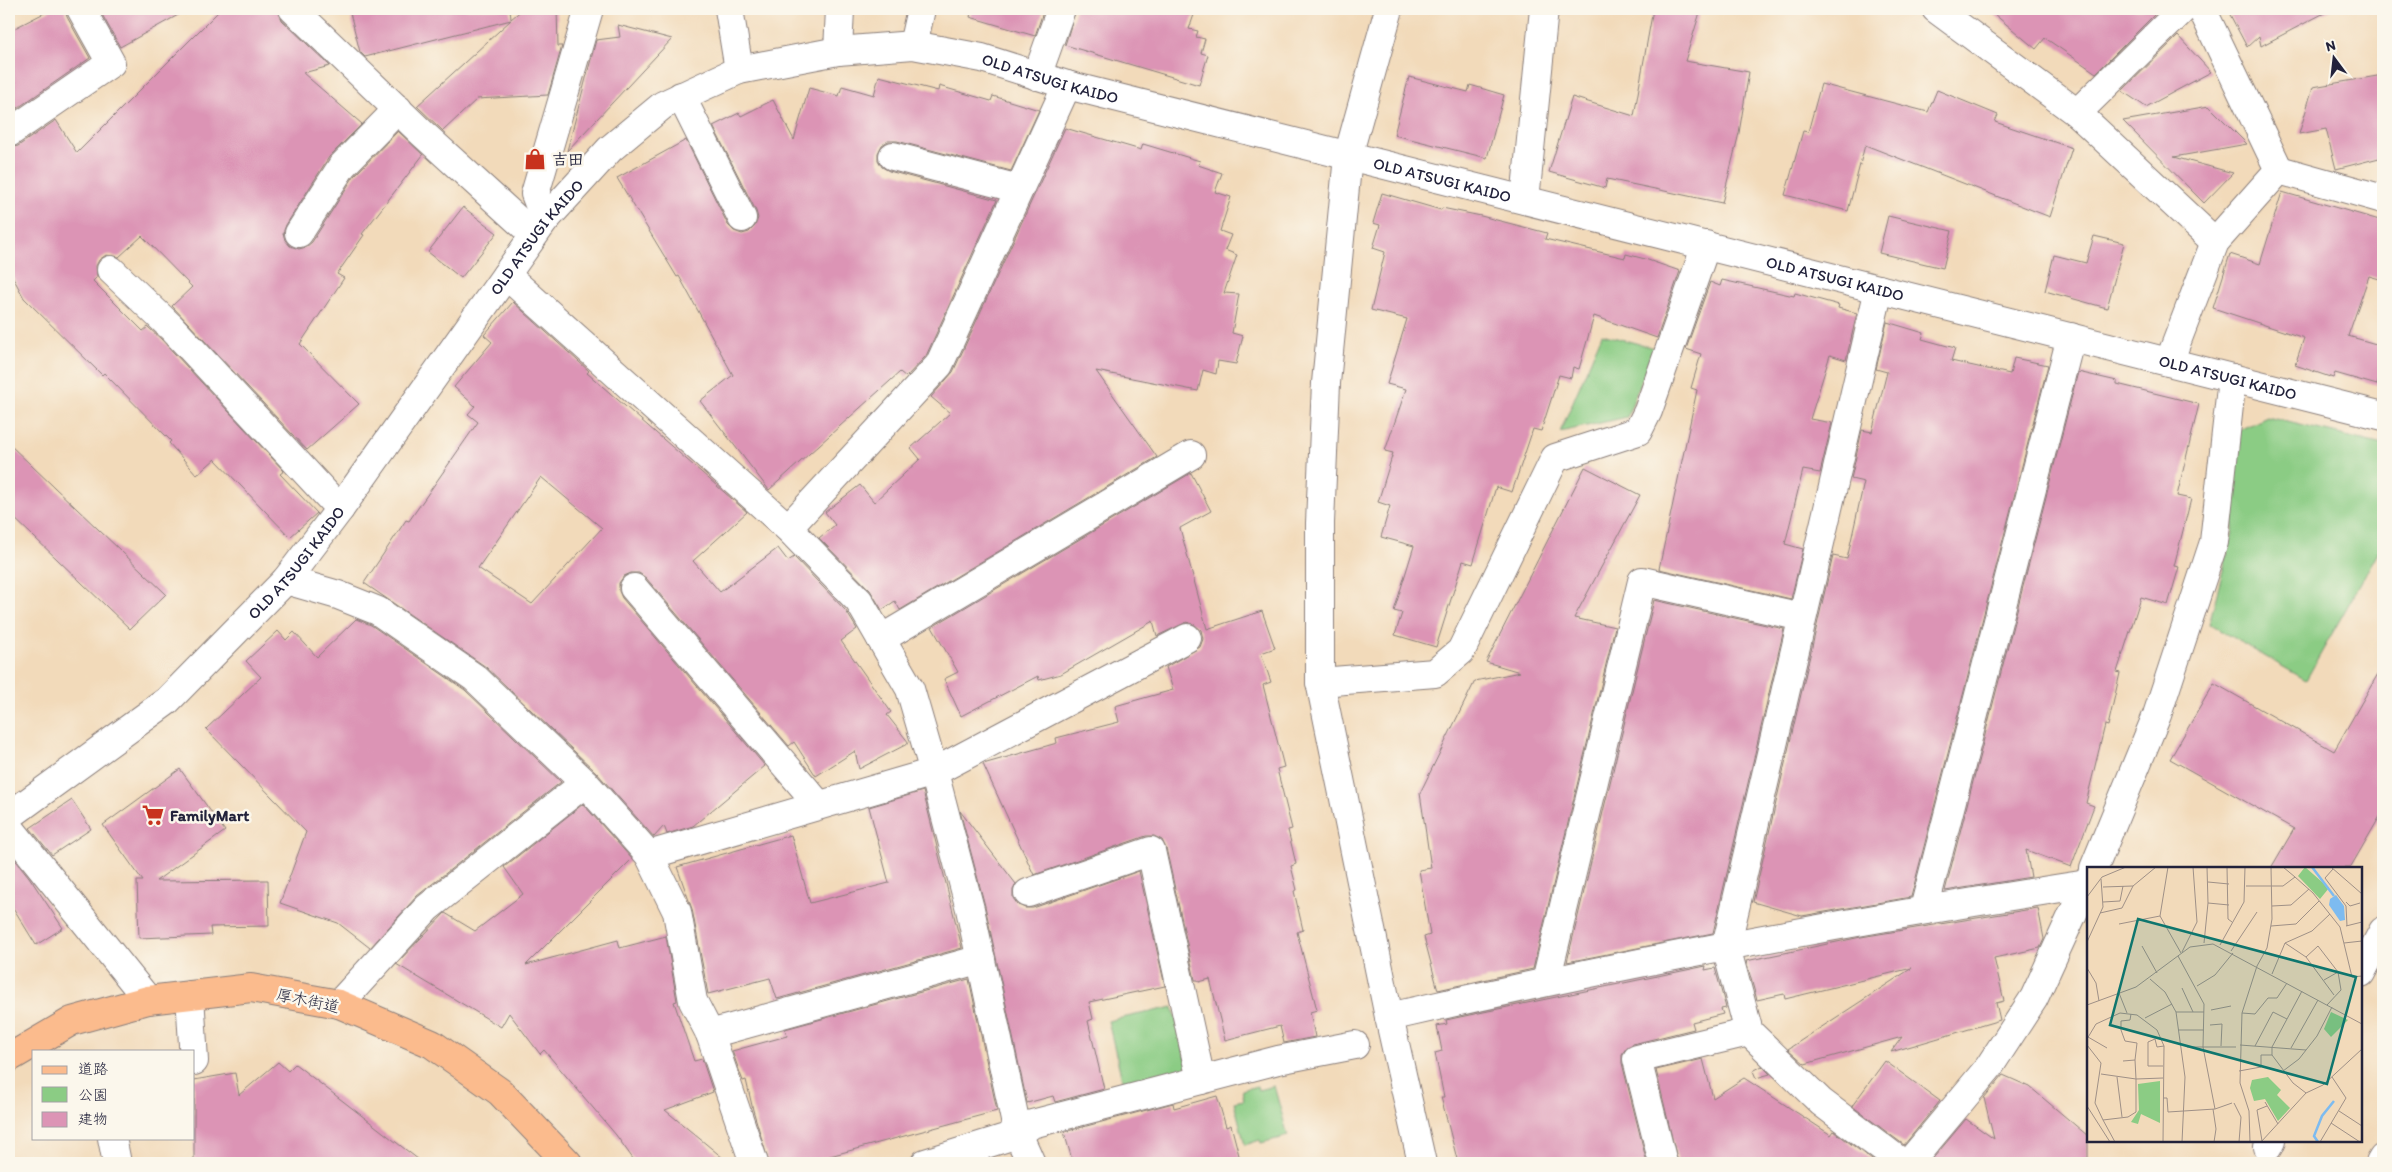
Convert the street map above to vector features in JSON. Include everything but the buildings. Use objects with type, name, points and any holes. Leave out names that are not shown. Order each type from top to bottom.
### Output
[{"type":"main road","name":"厚木街道","points":[[9,1058],[72,1022],[148,1000],[250,988],[339,1004],[432,1044],[500,1092],[568,1163]]},
{"type":"street","points":[[9,133],[111,63],[82,9]]},
{"type":"street","points":[[293,9],[398,110],[540,227]]},
{"type":"street","points":[[540,227],[535,194],[589,9]]},
{"type":"street","points":[[729,9],[739,70]]},
{"type":"street","points":[[838,51],[840,9]]},
{"type":"street","points":[[913,44],[921,9]]},
{"type":"street","points":[[1038,76],[1061,9]]},
{"type":"street","points":[[1390,9],[1348,156],[1326,382],[1320,523],[1320,682],[1388,1017],[1422,1163]]},
{"type":"street","points":[[1525,200],[1544,9]]},
{"type":"street","points":[[1936,9],[2077,114],[2215,242]]},
{"type":"street","points":[[2077,114],[2183,9]]},
{"type":"street","points":[[2202,9],[2279,170],[2383,199]]},
{"type":"street","name":"OLD ATSUGI KAIDO","points":[[9,816],[167,700],[286,580],[340,509],[540,227],[610,148],[663,105],[739,70],[838,51],[913,44],[982,58],[1068,85],[2383,416]]},
{"type":"street","points":[[788,528],[939,365],[1068,85]]},
{"type":"street","points":[[681,96],[742,218]]},
{"type":"street","points":[[299,233],[342,166],[398,110]]},
{"type":"street","points":[[893,156],[1019,190]]},
{"type":"street","points":[[2169,362],[2215,242],[2279,170]]},
{"type":"street","points":[[1320,682],[1436,673],[1461,651],[1555,458],[1638,431],[1648,411],[1706,245]]},
{"type":"street","points":[[111,270],[172,328],[340,509]]},
{"type":"street","points":[[506,275],[788,528],[859,601],[910,690],[934,772],[981,959],[1018,1134],[1031,1163]]},
{"type":"street","points":[[1879,289],[1726,947],[1749,1032],[1821,1102],[1902,1163]]},
{"type":"street","points":[[1924,909],[2071,338]]},
{"type":"street","points":[[2095,867],[2157,716],[2214,542],[2232,378]]},
{"type":"street","points":[[881,639],[1191,455]]},
{"type":"street","points":[[286,580],[338,595],[378,611],[475,678],[585,783],[649,855],[677,912],[693,1002],[710,1034],[754,1163]]},
{"type":"street","points":[[1546,980],[1642,581],[1802,617]]},
{"type":"street","points":[[634,588],[819,805]]},
{"type":"street","points":[[649,855],[934,772],[1187,638]]},
{"type":"street","points":[[339,1004],[427,908],[585,783]]},
{"type":"street","points":[[9,827],[148,1000]]},
{"type":"street","points":[[1028,893],[1151,851],[1201,1080]]},
{"type":"street","points":[[1388,1017],[1546,980],[2087,879]]},
{"type":"street","points":[[1909,1163],[1989,1067],[2034,998],[2087,884]]},
{"type":"street","points":[[2362,971],[2383,931]]},
{"type":"street","points":[[710,1034],[981,959]]},
{"type":"street","points":[[190,995],[193,1050]]},
{"type":"street","points":[[1663,1163],[1637,1060],[1749,1032]]},
{"type":"street","points":[[925,1163],[1018,1134],[1032,1124],[1278,1060],[1356,1045]]},
{"type":"street","points":[[112,1140],[118,1163]]},
{"type":"street","points":[[2380,1163],[2383,1158]]},
{"type":"green space","points":[[1602,334],[1654,348],[1627,417],[1560,432]]},
{"type":"green space","points":[[2267,417],[2383,445],[2383,543],[2306,680],[2209,624],[2233,532],[2237,431]]},
{"type":"green space","points":[[1173,1007],[1190,1075],[1125,1092],[1108,1021]]},
{"type":"green space","points":[[1257,1086],[1258,1090],[1274,1086],[1288,1136],[1261,1143],[1260,1140],[1245,1145],[1234,1102],[1244,1100],[1242,1090]]},
{"type":"place","name":"吉田","points":[[535,159]]},
{"type":"place","name":"FamilyMart","points":[[153,815]]}]
